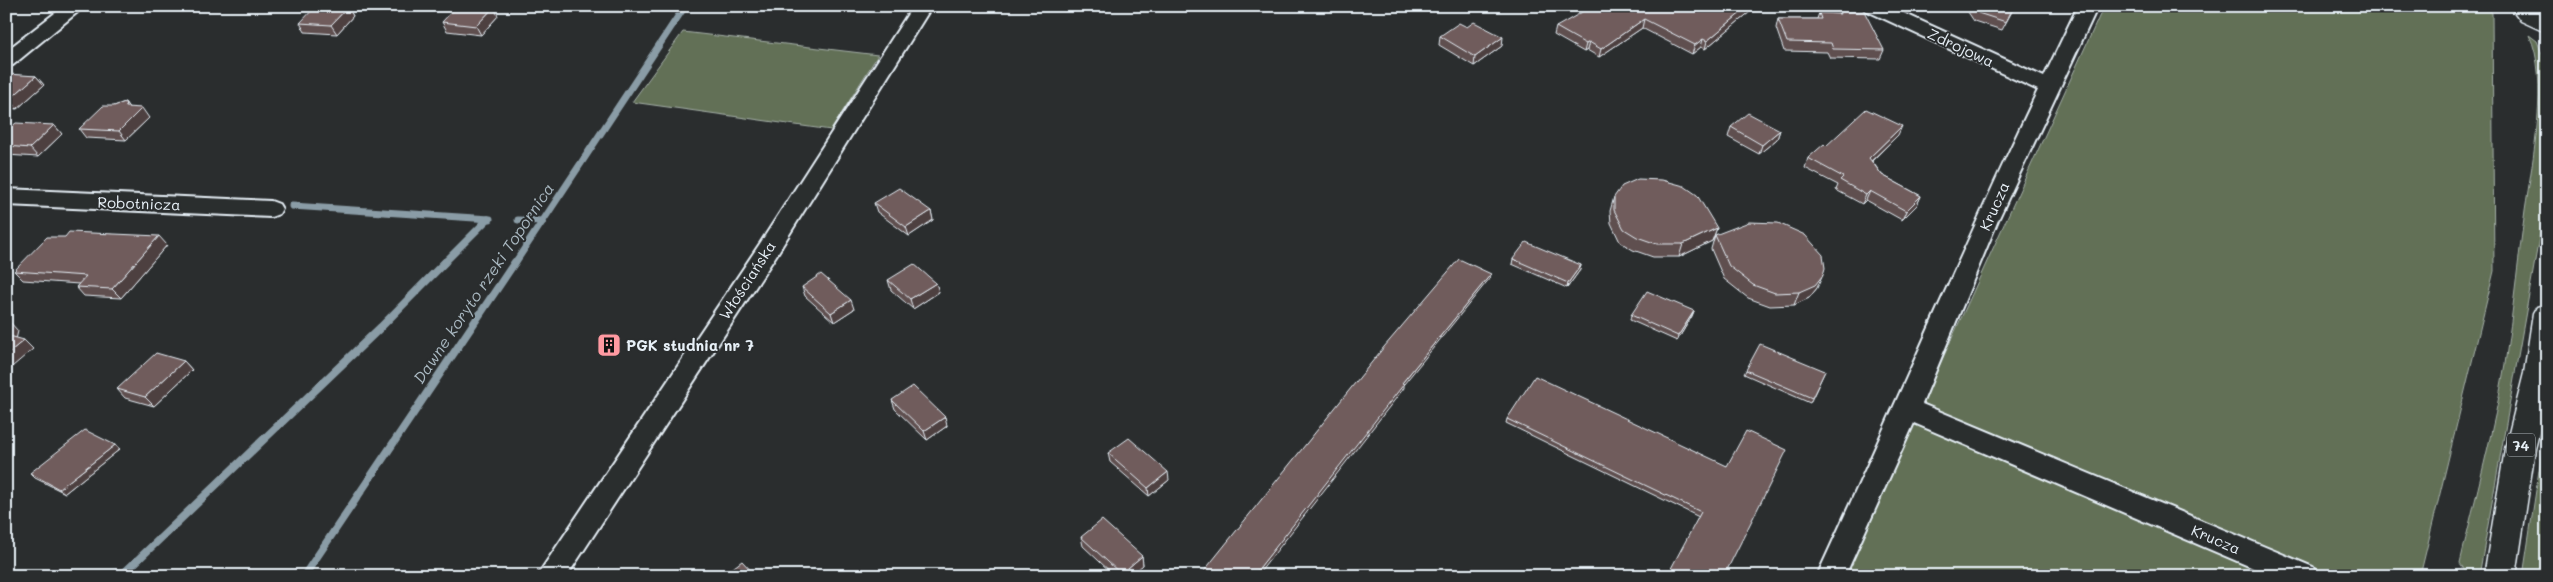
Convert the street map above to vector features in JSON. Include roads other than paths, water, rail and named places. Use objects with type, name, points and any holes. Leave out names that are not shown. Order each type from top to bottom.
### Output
[{"type":"main road","points":[[2532,16],[2547,32]]},
{"type":"main road","name":"74","points":[[2500,576],[2520,449],[2539,373],[2547,314]]},
{"type":"street","points":[[6,61],[76,6]]},
{"type":"street","name":"Włościańska","points":[[550,576],[764,256],[923,6]]},
{"type":"street","name":"Zdrojowa","points":[[1872,6],[2050,88]]},
{"type":"street","name":"Krucza","points":[[1831,576],[1907,409],[1987,220],[2088,6]]},
{"type":"street","name":"Robotnicza","points":[[6,197],[271,208]]},
{"type":"street","name":"Krucza","points":[[1907,409],[2303,576]]},
{"type":"waterway","name":"Dawne koryto rzeki Topornica","points":[[543,221],[685,6]]},
{"type":"waterway","points":[[292,206],[490,219]]},
{"type":"waterway","points":[[445,262],[488,219]]},
{"type":"waterway","points":[[518,220],[543,221]]},
{"type":"waterway","name":"Dawne koryto rzeki Topornica","points":[[515,263],[543,221]]},
{"type":"waterway","points":[[121,576],[381,327],[445,262]]},
{"type":"waterway","name":"Dawne koryto rzeki Topornica","points":[[304,576],[515,262]]},
{"type":"place","name":"PGK studnia nr 7","points":[[609,345]]}]
